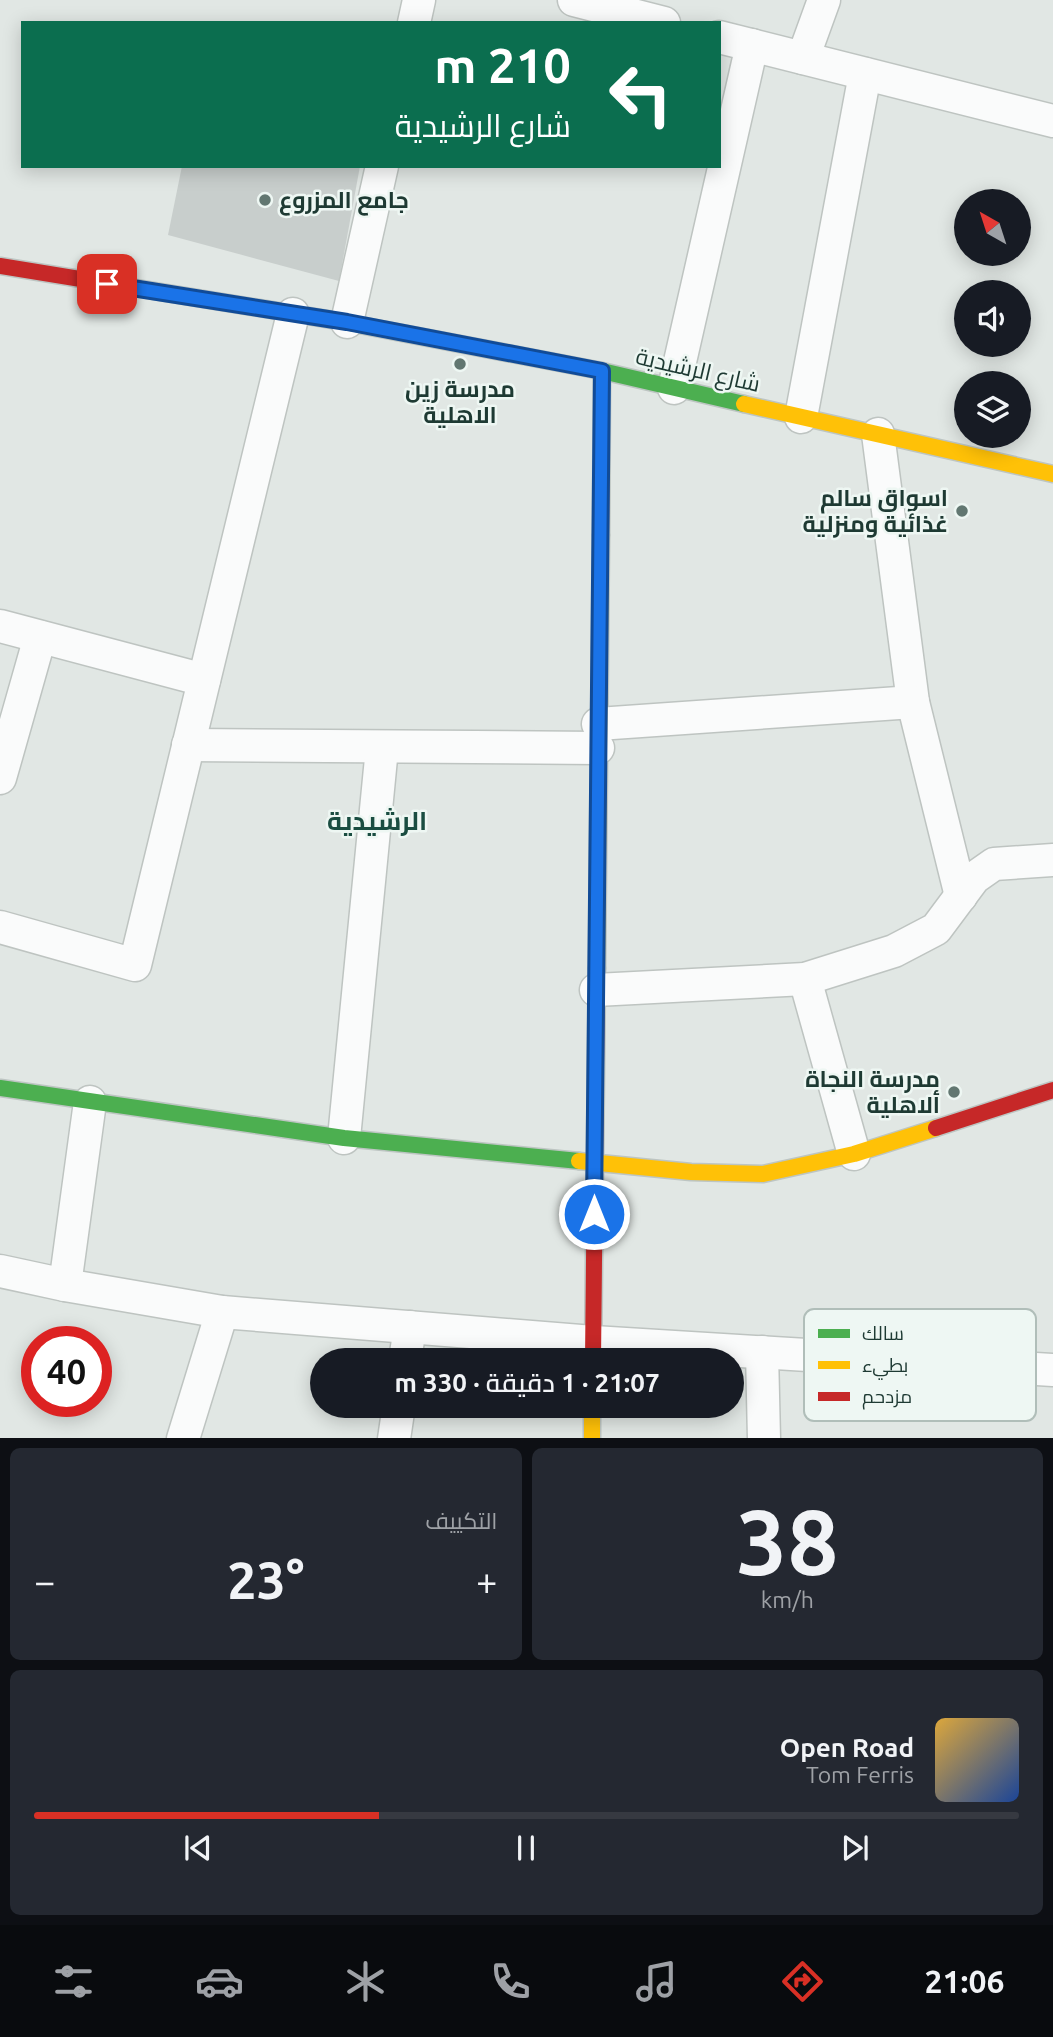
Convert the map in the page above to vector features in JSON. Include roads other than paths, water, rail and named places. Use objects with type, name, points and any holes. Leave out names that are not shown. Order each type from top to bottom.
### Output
[{"type":"street","points":[[414,21],[419,0]]},
{"type":"street","points":[[574,0],[656,21]]},
{"type":"street","points":[[803,58],[824,0]]},
{"type":"street","points":[[721,37],[1053,121]]},
{"type":"street","points":[[674,388],[752,45]]},
{"type":"street","points":[[802,417],[865,74]]},
{"type":"street","points":[[347,322],[382,168]]},
{"type":"street","name":"شارع الرشيدية","points":[[0,266],[347,322],[602,371],[1053,474]]},
{"type":"street","points":[[0,927],[135,965],[293,314]]},
{"type":"street","points":[[593,1348],[602,371]]},
{"type":"street","points":[[878,434],[913,702],[961,896]]},
{"type":"street","points":[[0,626],[204,680]]},
{"type":"street","points":[[0,778],[40,637]]},
{"type":"street","points":[[188,746],[382,748],[598,736],[913,702]]},
{"type":"street","points":[[344,1138],[382,748]]},
{"type":"street","points":[[596,990],[805,979],[894,951],[936,929],[974,878],[994,864],[1053,860]]},
{"type":"street","points":[[805,979],[854,1154]]},
{"type":"street","points":[[0,1088],[344,1138],[594,1164],[691,1172],[763,1174],[854,1154],[1053,1090]]},
{"type":"street","points":[[65,1285],[90,1102]]},
{"type":"street","points":[[0,1270],[65,1285],[222,1312],[410,1327],[570,1348]]},
{"type":"street","points":[[183,1438],[222,1312]]},
{"type":"street","points":[[407,1348],[410,1327]]},
{"type":"street","points":[[744,1352],[804,1355]]},
{"type":"street","points":[[762,1352],[764,1438]]},
{"type":"street","points":[[394,1438],[396,1418]]},
{"type":"street","points":[[592,1418],[592,1438]]},
{"type":"place","name":"جامع المزروع","points":[[265,200]]},
{"type":"place","name":"مدرسة زين الاهلية","points":[[460,364]]},
{"type":"place","name":"اسواق سالم غذائية ومنزلية","points":[[962,511]]},
{"type":"place","name":"مدرسة النجاة ألاهلية","points":[[954,1092]]},
{"type":"district","name":"الرشيدية","points":[[377,821]]}]
